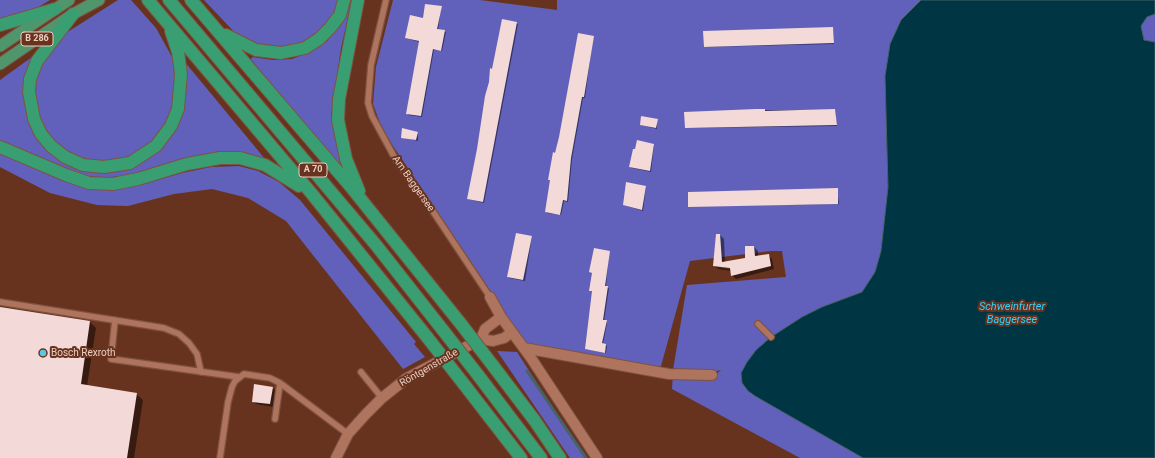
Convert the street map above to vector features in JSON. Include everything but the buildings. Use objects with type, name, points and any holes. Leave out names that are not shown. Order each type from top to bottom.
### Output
[{"type":"highway","name":"B 286","points":[[0,46],[69,0]]},
{"type":"highway","name":"B 286","points":[[0,64],[73,14],[99,0]]},
{"type":"highway","name":"A 70","points":[[148,0],[312,194],[427,337],[520,458]]},
{"type":"highway","name":"A 70","points":[[169,0],[376,246],[541,458]]},
{"type":"highway","points":[[217,30],[256,50],[280,53],[304,48],[319,39],[330,28],[340,15],[344,0]]},
{"type":"highway","points":[[358,0],[339,99],[338,120],[346,159],[366,206]]},
{"type":"highway","points":[[193,2],[366,206],[461,324],[535,421],[560,458]]},
{"type":"highway","points":[[0,25],[55,9]]},
{"type":"highway","points":[[73,14],[38,61],[30,79],[30,106],[41,134],[50,146],[65,157],[83,165],[104,168],[118,166],[142,157],[156,146],[171,126],[178,109],[181,74],[178,52],[168,23]]},
{"type":"highway","points":[[0,147],[73,178],[89,183],[113,184],[138,179],[187,164],[220,158],[240,158],[264,165],[312,194]]},
{"type":"street","name":"Am Baggersee","points":[[490,297],[511,333],[524,348],[597,458]]},
{"type":"street","name":"Röntgenstraße","points":[[481,339],[485,329],[501,317]]},
{"type":"street","name":"Röntgenstraße","points":[[336,458],[348,434],[382,398],[407,378],[481,339],[493,341],[504,338],[511,333]]},
{"type":"street","points":[[524,348],[669,374],[712,375]]},
{"type":"lane","name":"Am Baggersee","points":[[386,0],[370,78],[368,103],[372,116],[397,162],[428,204],[490,297]]},
{"type":"lane","points":[[0,302],[164,328],[179,334],[190,343],[197,354],[201,372]]},
{"type":"lane","points":[[115,320],[111,359],[239,377],[249,374],[270,378],[280,383],[348,434]]},
{"type":"lane","points":[[758,324],[771,337]]},
{"type":"lane","points":[[361,372],[382,398]]},
{"type":"lane","points":[[220,458],[228,402],[232,387],[239,377]]},
{"type":"lane","points":[[275,419],[280,383]]},
{"type":"shaded area","points":[[0,0],[50,0],[30,12],[0,21]]},
{"type":"shaded area","points":[[118,0],[131,0],[156,28],[172,57],[176,83],[174,99],[169,118],[161,135],[147,148],[124,161],[83,161],[52,143],[37,118],[33,90],[41,63],[66,33]]},
{"type":"shaded area","points":[[204,0],[340,0],[329,21],[312,37],[294,46],[265,48],[239,37]]},
{"type":"shaded area","points":[[349,0],[352,0],[341,48],[331,116],[343,170],[251,60],[252,57],[273,60],[292,59],[307,53],[327,41],[346,14]]},
{"type":"shaded area","points":[[393,0],[480,0],[557,10],[557,0],[921,0],[901,20],[885,76],[888,187],[881,251],[875,272],[862,292],[822,307],[802,317],[771,337],[756,350],[747,362],[755,396],[863,458],[800,458],[672,389],[673,374],[710,380],[721,370],[706,374],[673,370],[687,285],[786,277],[782,251],[770,251],[690,261],[661,366],[653,369],[527,346],[383,131],[373,104],[376,67]]},
{"type":"shaded area","points":[[1155,14],[1155,42],[1150,43],[1144,40],[1141,26],[1147,17]]},
{"type":"shaded area","points":[[32,57],[33,63],[25,98],[64,159],[126,169],[174,129],[184,61],[270,165],[241,156],[138,174],[103,178],[81,175],[0,141],[0,80]]},
{"type":"shaded area","points":[[0,154],[106,188],[140,185],[182,173],[211,167],[239,166],[258,171],[279,182],[300,200],[416,342],[414,344],[425,357],[403,369],[286,221],[248,198],[212,189],[174,194],[128,206],[97,205],[50,193],[0,167]]},
{"type":"shaded area","points":[[497,351],[517,352],[585,458],[570,458]]},
{"type":"water","name":"Schweinfurter Baggersee","points":[[921,0],[1155,0],[1155,14],[1147,17],[1141,26],[1144,40],[1155,42],[1155,458],[863,458],[755,396],[748,391],[742,383],[741,373],[747,362],[756,350],[771,337],[802,317],[822,307],[862,292],[875,272],[881,251],[888,187],[885,76],[890,44],[901,20]]},
{"type":"waterway","points":[[527,371],[586,458]]},
{"type":"place","name":"Bosch Rexroth","points":[[43,353]]}]
